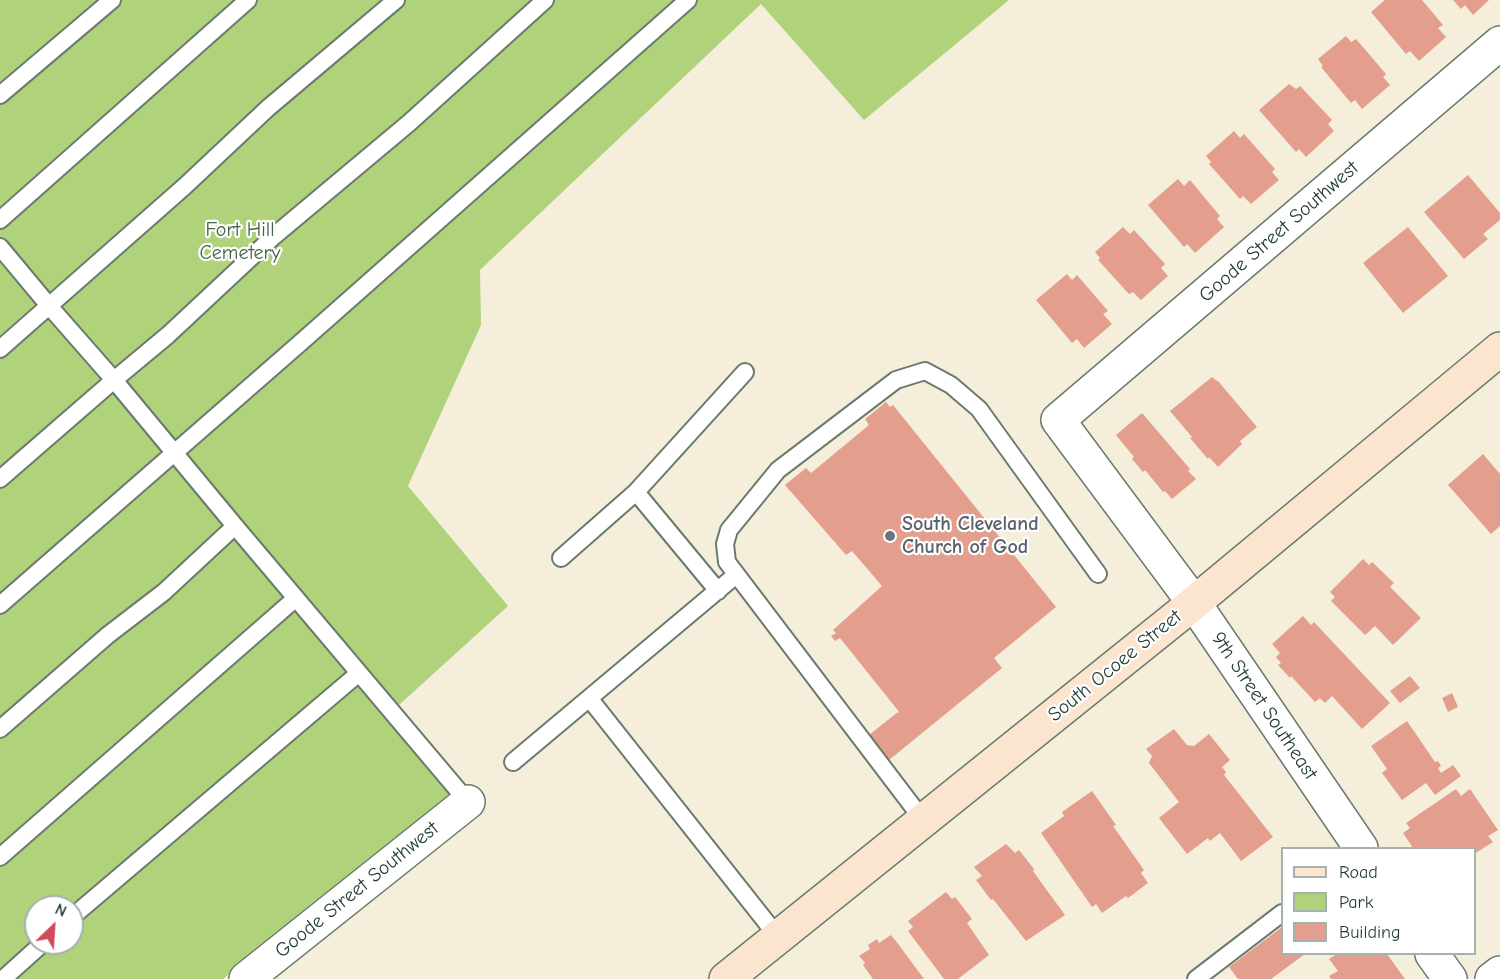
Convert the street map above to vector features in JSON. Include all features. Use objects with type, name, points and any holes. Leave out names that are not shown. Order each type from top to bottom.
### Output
[{"type":"street","name":"Goode Street Southwest","points":[[1058,420],[1500,43]]},
{"type":"street","name":"South Ocoee Street","points":[[726,979],[1194,603],[1500,349]]},
{"type":"street","name":"9th Street Southeast","points":[[1058,420],[1194,603],[1360,847]]},
{"type":"street","name":"Goode Street Southwest","points":[[246,979],[468,802]]},
{"type":"street","points":[[1433,955],[1450,979]]},
{"type":"street","points":[[1492,979],[1500,973]]},
{"type":"lane","points":[[0,95],[112,0]]},
{"type":"lane","points":[[0,220],[248,0]]},
{"type":"lane","points":[[0,349],[185,186],[268,108],[396,0]]},
{"type":"lane","points":[[0,479],[168,335],[274,236],[409,123],[545,0]]},
{"type":"lane","points":[[0,605],[688,0]]},
{"type":"lane","points":[[0,247],[468,802]]},
{"type":"lane","points":[[923,820],[727,562],[725,544],[729,530],[778,470],[896,380],[925,371],[951,384],[980,409],[1098,574]]},
{"type":"lane","points":[[561,558],[636,492],[745,372]]},
{"type":"lane","points":[[636,492],[718,591]]},
{"type":"lane","points":[[0,729],[108,635],[164,592],[234,526]]},
{"type":"lane","points":[[513,762],[736,575]]},
{"type":"lane","points":[[0,857],[296,598]]},
{"type":"lane","points":[[84,907],[359,673]]},
{"type":"lane","points":[[589,698],[778,937]]},
{"type":"lane","points":[[1196,979],[1281,914]]},
{"type":"lane","points":[[3,979],[30,955]]},
{"type":"green space","name":"Fort Hill Cemetery","points":[[0,0],[1009,0],[864,120],[761,4],[480,270],[481,325],[408,486],[508,606],[389,714],[457,795],[223,979],[0,979]]},
{"type":"building","points":[[1385,0],[1422,0],[1443,25],[1438,28],[1446,37],[1419,61],[1410,51],[1406,54],[1371,12]]},
{"type":"building","points":[[1453,0],[1489,0],[1473,15],[1465,5],[1461,9]]},
{"type":"building","points":[[1346,36],[1351,42],[1356,39],[1386,74],[1383,77],[1390,85],[1362,109],[1355,100],[1351,103],[1321,67],[1323,66],[1318,59]]},
{"type":"building","points":[[1289,84],[1296,89],[1300,86],[1332,120],[1328,124],[1334,131],[1306,157],[1299,149],[1296,152],[1259,110]]},
{"type":"building","points":[[1234,131],[1240,138],[1244,134],[1275,169],[1272,172],[1279,180],[1251,204],[1243,196],[1240,199],[1209,164],[1211,162],[1206,156]]},
{"type":"building","points":[[1468,175],[1500,213],[1500,220],[1483,234],[1488,239],[1464,259],[1424,212]]},
{"type":"building","points":[[1178,179],[1184,186],[1190,180],[1220,216],[1217,219],[1224,227],[1195,253],[1187,244],[1184,247],[1148,205]]},
{"type":"building","points":[[1123,227],[1130,234],[1134,230],[1165,264],[1161,268],[1168,276],[1141,300],[1133,292],[1129,294],[1098,260],[1100,258],[1095,252]]},
{"type":"building","points":[[1408,227],[1448,276],[1403,313],[1363,263]]},
{"type":"building","points":[[1067,274],[1072,280],[1077,275],[1108,311],[1103,314],[1112,324],[1084,348],[1077,339],[1072,343],[1036,300]]},
{"type":"building","points":[[1212,377],[1257,427],[1240,441],[1242,444],[1218,467],[1190,438],[1192,437],[1170,411]]},
{"type":"building","points":[[886,402],[890,407],[893,405],[1056,607],[994,658],[1002,668],[889,760],[869,735],[898,712],[900,713],[840,638],[835,641],[831,636],[836,633],[833,630],[882,586],[852,551],[846,555],[785,485],[806,468],[811,473],[869,425],[865,419]]},
{"type":"building","points":[[1142,413],[1196,479],[1172,499],[1165,491],[1163,492],[1145,470],[1143,472],[1116,435]]},
{"type":"building","points":[[1483,454],[1500,474],[1500,526],[1491,534],[1448,485]]},
{"type":"building","points":[[1363,559],[1369,565],[1372,562],[1394,583],[1390,587],[1421,618],[1393,645],[1375,626],[1365,635],[1331,601],[1335,597],[1330,592]]},
{"type":"building","points":[[1303,616],[1311,625],[1314,622],[1390,703],[1362,729],[1332,696],[1325,703],[1320,698],[1315,702],[1278,665],[1281,663],[1276,657],[1280,653],[1272,644]]},
{"type":"building","points":[[1410,676],[1420,688],[1400,703],[1390,691]]},
{"type":"building","points":[[1452,693],[1458,707],[1448,712],[1442,698]]},
{"type":"building","points":[[1407,721],[1435,762],[1438,761],[1441,773],[1453,765],[1461,776],[1435,795],[1426,783],[1402,800],[1382,773],[1387,769],[1371,746]]},
{"type":"building","points":[[1174,729],[1187,745],[1194,746],[1209,734],[1230,760],[1222,767],[1226,772],[1224,775],[1273,837],[1241,861],[1220,833],[1210,841],[1208,838],[1187,854],[1159,818],[1179,802],[1149,763],[1152,756],[1146,749]]},
{"type":"building","points":[[1456,789],[1461,796],[1470,789],[1498,830],[1488,836],[1493,842],[1476,853],[1476,847],[1412,847],[1403,833],[1410,828],[1406,823]]},
{"type":"building","points":[[1092,791],[1144,870],[1141,873],[1148,883],[1102,913],[1096,904],[1092,907],[1041,833],[1064,816],[1062,812]]},
{"type":"building","points":[[1006,844],[1015,853],[1019,850],[1065,915],[1026,941],[976,880],[982,876],[974,867]]},
{"type":"building","points":[[946,892],[952,899],[955,897],[972,919],[967,923],[989,955],[958,979],[944,979],[908,931],[913,927],[908,921]]},
{"type":"building","points":[[1281,928],[1281,955],[1304,955],[1271,979],[1238,979],[1229,967]]},
{"type":"building","points":[[891,935],[924,979],[873,979],[859,956],[870,949],[868,945],[877,939],[879,943]]},
{"type":"building","points":[[1335,955],[1388,955],[1405,979],[1331,979],[1329,976],[1338,971],[1329,959]]},
{"type":"place","name":"South Cleveland Church of God","points":[[890,536]]}]
